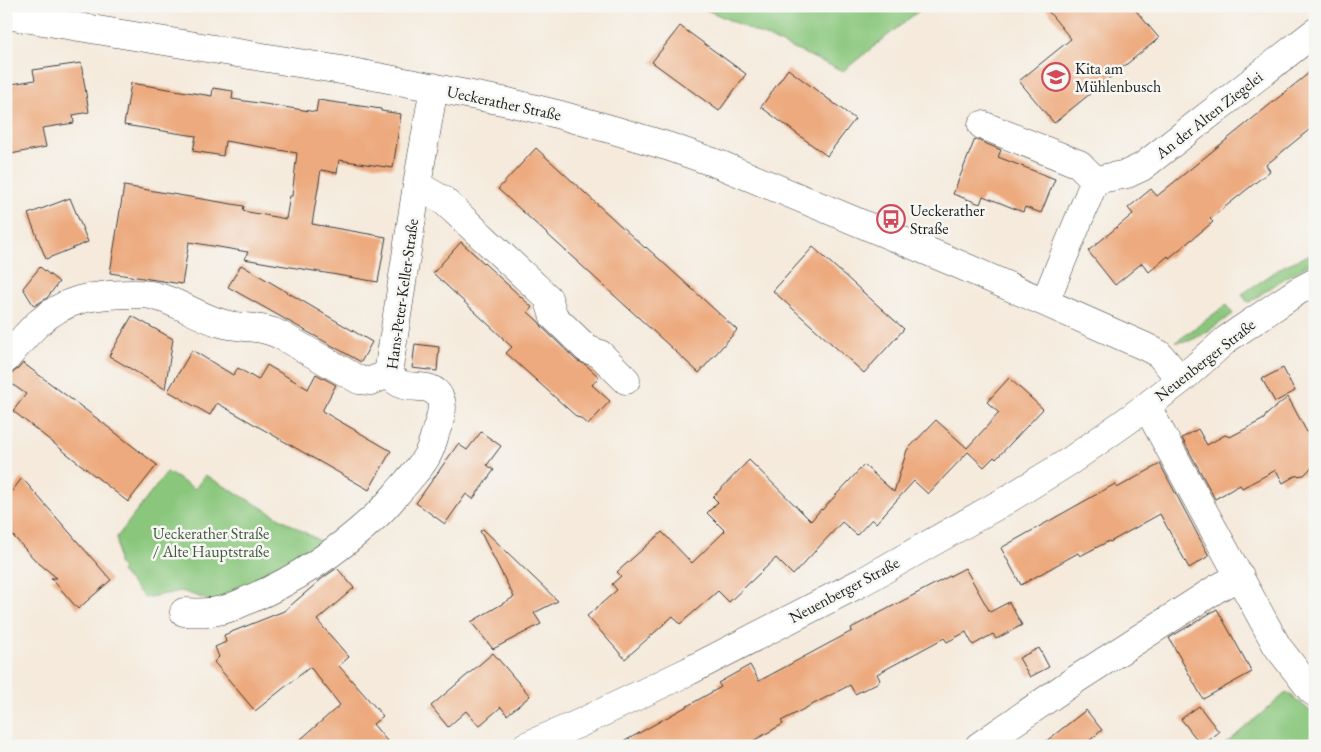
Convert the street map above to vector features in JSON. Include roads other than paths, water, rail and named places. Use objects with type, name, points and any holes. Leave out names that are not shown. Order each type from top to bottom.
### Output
[{"type":"street","name":"Ueckerather Straße","points":[[12,16],[434,87],[549,112],[679,150],[721,165],[840,214],[1153,350],[1159,354],[1181,380]]},
{"type":"street","name":"An der Alten Ziegelei","points":[[1095,180],[1127,174],[1142,167],[1315,32]]},
{"type":"street","name":"Hans-Peter-Keller-Straße","points":[[184,612],[204,613],[223,610],[273,590],[341,546],[385,506],[426,459],[442,408],[441,399],[436,392],[428,388],[401,384],[388,374],[434,87]]},
{"type":"street","points":[[982,125],[1079,164],[1095,180],[1045,302]]},
{"type":"street","points":[[417,185],[443,200],[485,239],[548,298],[554,317],[587,349],[600,354],[626,380]]},
{"type":"street","name":"Neuenberger Straße","points":[[526,746],[578,724],[649,690],[862,582],[1005,501],[1070,461],[1181,380],[1228,339],[1298,291],[1315,282]]},
{"type":"street","points":[[6,359],[40,321],[65,305],[94,297],[138,294],[152,295],[219,323],[268,330],[365,382],[388,374]]},
{"type":"street","name":"Neuenberger Straße","points":[[1146,407],[1277,646],[1315,693]]},
{"type":"street","points":[[979,746],[1075,680],[1240,576]]},
{"type":"place","name":"Kita am Mühlenbusch","points":[[1056,77]]},
{"type":"place","name":"Ueckerather Straße","points":[[891,219]]},
{"type":"park label","name":"Ueckerather Straße / Alte Hauptstraße","points":[[211,542]]}]
